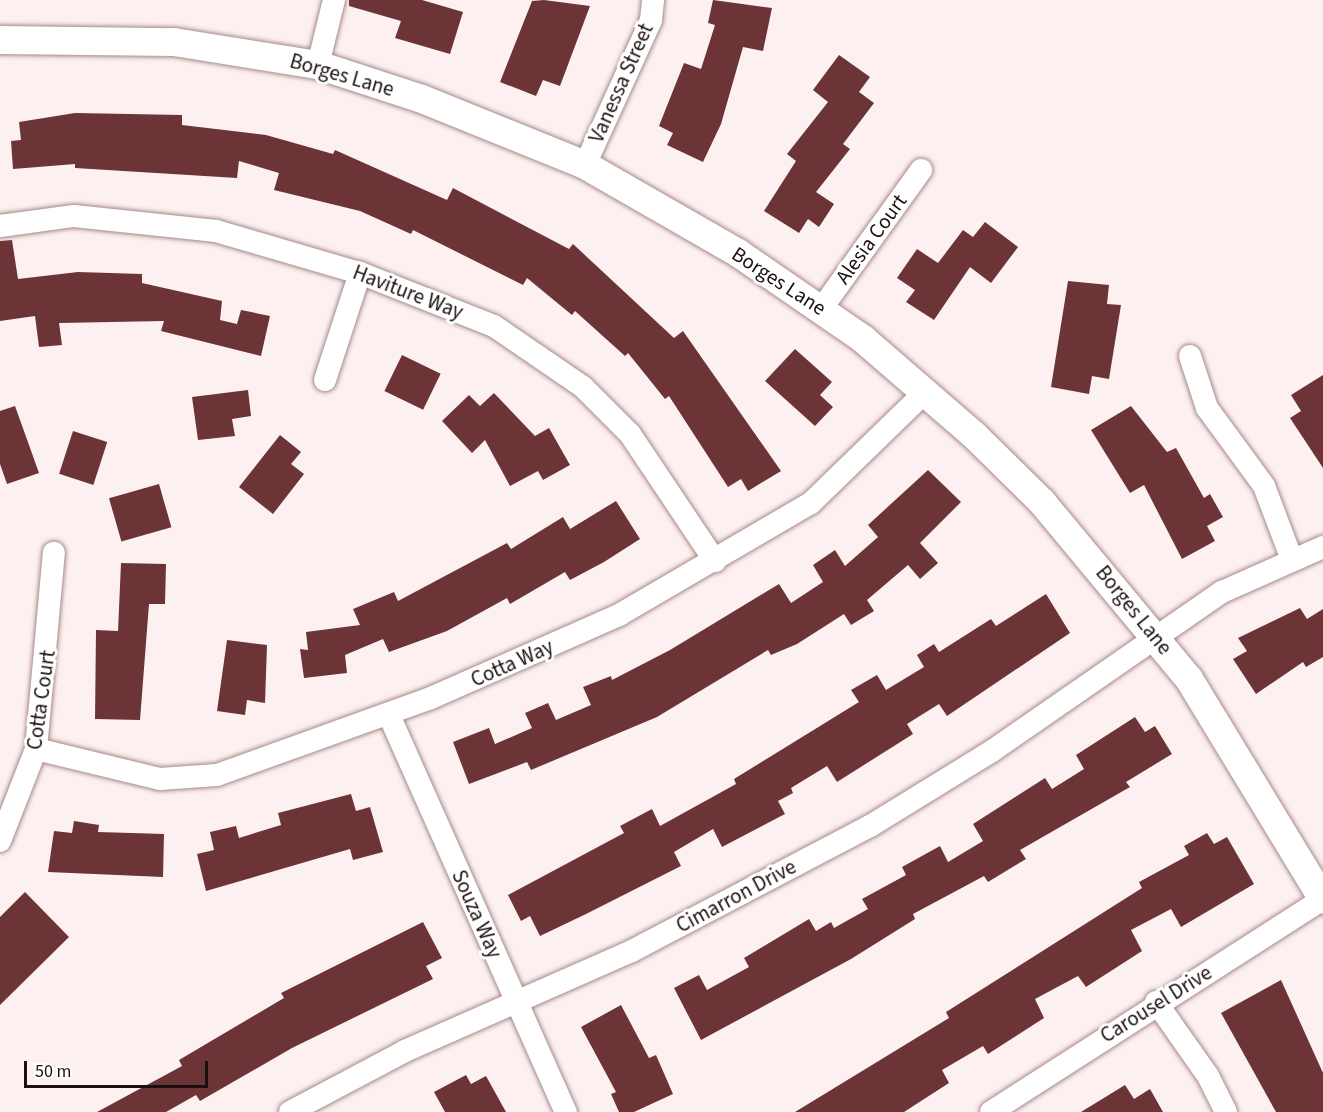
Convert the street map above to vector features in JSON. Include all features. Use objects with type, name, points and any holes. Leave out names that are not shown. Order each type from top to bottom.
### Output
[{"type":"street","points":[[318,66],[334,0]]},
{"type":"street","name":"Vanessa Street","points":[[585,165],[651,20],[653,0]]},
{"type":"street","name":"Borges Lane","points":[[0,40],[174,42],[318,66],[422,99],[585,165],[822,308],[926,391],[1042,502],[1158,638],[1259,786],[1323,899]]},
{"type":"street","name":"Alesia Court","points":[[822,308],[921,170]]},
{"type":"street","name":"Haviture Way","points":[[0,226],[74,216],[216,231],[360,273],[494,326],[583,387],[630,434],[715,561]]},
{"type":"street","points":[[325,380],[360,273]]},
{"type":"street","points":[[1190,356],[1206,408],[1264,486],[1291,557]]},
{"type":"street","name":"Cotta Way","points":[[36,749],[160,779],[216,775],[389,715],[619,615],[715,561],[811,503],[926,391]]},
{"type":"street","name":"Cimarron Drive","points":[[290,1112],[516,1001],[632,951],[870,826],[992,751],[1222,592],[1291,557],[1323,548]]},
{"type":"street","name":"Cotta Court","points":[[0,841],[36,749],[54,554]]},
{"type":"street","name":"Souza Way","points":[[389,715],[566,1112]]},
{"type":"street","name":"Carousel Drive","points":[[991,1112],[1156,1002],[1323,899]]},
{"type":"street","points":[[1156,1002],[1209,1076],[1226,1112]]},
{"type":"building","points":[[349,0],[422,0],[463,12],[450,54],[395,38],[401,21],[349,6]]},
{"type":"building","points":[[544,0],[590,6],[560,86],[543,80],[536,96],[500,82],[532,1]]},
{"type":"building","points":[[713,0],[772,8],[763,51],[743,47],[721,124],[703,162],[667,145],[673,133],[659,126],[684,63],[701,69],[715,25],[708,23]]},
{"type":"building","points":[[839,55],[870,77],[859,92],[874,103],[843,144],[850,149],[816,192],[834,204],[819,227],[808,219],[799,233],[764,211],[796,161],[787,154],[828,102],[813,90]]},
{"type":"building","points":[[75,113],[182,115],[182,125],[266,135],[333,154],[335,150],[447,200],[453,188],[569,249],[573,244],[674,338],[683,331],[781,471],[748,491],[741,479],[728,487],[669,396],[665,399],[628,353],[625,356],[575,311],[572,315],[527,278],[523,285],[413,230],[411,234],[360,211],[274,190],[279,173],[239,161],[237,178],[75,168],[75,164],[13,169],[11,141],[21,140],[19,122]]},
{"type":"building","points":[[985,222],[1018,247],[991,283],[970,267],[934,320],[906,302],[915,290],[897,278],[917,249],[938,263],[963,230],[973,237]]},
{"type":"building","points":[[12,240],[18,279],[78,272],[142,274],[142,283],[222,301],[220,320],[237,324],[241,310],[270,316],[261,356],[161,331],[164,321],[59,323],[62,345],[39,347],[35,316],[0,321],[0,241]]},
{"type":"building","points":[[1068,281],[1109,285],[1107,304],[1121,305],[1109,379],[1092,376],[1089,394],[1051,387]]},
{"type":"building","points":[[795,349],[832,382],[820,395],[833,407],[815,426],[765,381]]},
{"type":"building","points":[[402,355],[441,374],[423,410],[384,391]]},
{"type":"building","points":[[1323,375],[1323,468],[1290,418],[1301,411],[1291,395]]},
{"type":"building","points":[[248,390],[251,416],[232,419],[235,436],[198,440],[192,397]]},
{"type":"building","points":[[494,393],[535,436],[549,428],[570,465],[543,480],[538,471],[510,486],[485,440],[472,453],[442,421],[469,395],[480,406]]},
{"type":"building","points":[[15,406],[39,473],[7,484],[0,464],[0,411]]},
{"type":"building","points":[[1131,406],[1167,452],[1176,448],[1204,498],[1210,494],[1223,517],[1207,526],[1215,541],[1182,559],[1144,485],[1130,493],[1091,430]]},
{"type":"building","points":[[73,431],[107,442],[93,485],[59,474]]},
{"type":"building","points":[[280,435],[301,452],[291,464],[304,474],[273,514],[239,487]]},
{"type":"building","points":[[928,470],[961,502],[920,543],[938,563],[920,579],[908,565],[867,600],[874,611],[851,625],[844,614],[797,644],[771,655],[768,650],[657,717],[531,770],[527,762],[469,784],[453,742],[489,728],[495,744],[532,728],[525,713],[548,703],[556,720],[591,705],[583,687],[611,676],[612,680],[670,650],[779,584],[791,603],[823,582],[813,565],[835,550],[845,566],[878,537],[868,525]]},
{"type":"building","points":[[159,484],[171,527],[121,542],[109,498]]},
{"type":"building","points":[[616,501],[640,539],[604,562],[570,580],[565,572],[510,604],[507,598],[447,631],[389,652],[383,639],[345,655],[347,673],[304,678],[300,649],[308,650],[306,632],[360,625],[353,609],[394,592],[398,601],[507,543],[511,549],[563,517],[570,529]]},
{"type":"building","points":[[121,563],[166,564],[165,604],[149,604],[140,720],[95,719],[96,630],[118,631]]},
{"type":"building","points":[[1046,594],[1070,633],[947,716],[939,704],[907,724],[913,734],[837,782],[827,766],[791,788],[793,793],[778,801],[785,814],[722,847],[713,829],[674,852],[681,866],[586,914],[540,936],[530,916],[521,921],[508,895],[624,833],[620,826],[652,809],[660,826],[736,784],[734,779],[859,702],[851,690],[877,675],[886,690],[924,667],[917,655],[934,644],[939,652],[991,619],[996,626]]},
{"type":"building","points":[[1300,608],[1307,619],[1323,609],[1323,657],[1306,667],[1303,662],[1256,694],[1233,659],[1247,651],[1238,638]]},
{"type":"building","points":[[227,640],[267,645],[265,703],[247,700],[245,715],[217,711]]},
{"type":"building","points":[[1135,717],[1145,732],[1155,726],[1172,754],[1126,782],[1130,787],[1020,850],[1026,859],[988,882],[984,876],[913,914],[915,919],[851,959],[701,1040],[674,988],[699,975],[707,990],[749,967],[744,958],[809,919],[816,931],[831,922],[834,928],[868,909],[862,899],[906,875],[902,867],[940,846],[948,862],[983,841],[973,824],[1045,778],[1052,789],[1084,769],[1076,755]]},
{"type":"building","points":[[351,794],[356,811],[370,807],[383,852],[353,860],[350,849],[206,891],[197,854],[214,850],[210,832],[236,826],[239,838],[281,825],[278,813]]},
{"type":"building","points":[[74,821],[99,825],[98,832],[164,834],[163,877],[48,872],[54,831],[72,833]]},
{"type":"building","points":[[1207,833],[1214,844],[1227,837],[1254,884],[1181,927],[1171,909],[1131,930],[1142,951],[1086,987],[1078,976],[1035,999],[1044,1018],[988,1054],[983,1046],[942,1070],[949,1083],[904,1112],[795,1112],[949,1018],[946,1012],[1142,888],[1139,882],[1189,855],[1184,846]]},
{"type":"building","points":[[25,892],[69,937],[0,1005],[0,917]]},
{"type":"building","points":[[423,922],[442,958],[426,966],[433,979],[292,1048],[200,1101],[196,1095],[166,1112],[97,1112],[182,1066],[179,1060],[284,998],[281,993]]},
{"type":"building","points":[[1281,980],[1323,1073],[1323,1112],[1276,1112],[1221,1013]]},
{"type":"building","points":[[621,1005],[649,1058],[656,1055],[673,1094],[634,1112],[619,1112],[611,1094],[616,1092],[581,1027]]},
{"type":"building","points":[[466,1075],[471,1084],[486,1076],[506,1112],[445,1112],[434,1092]]},
{"type":"building","points":[[1125,1085],[1134,1099],[1150,1089],[1163,1112],[1081,1112]]}]
